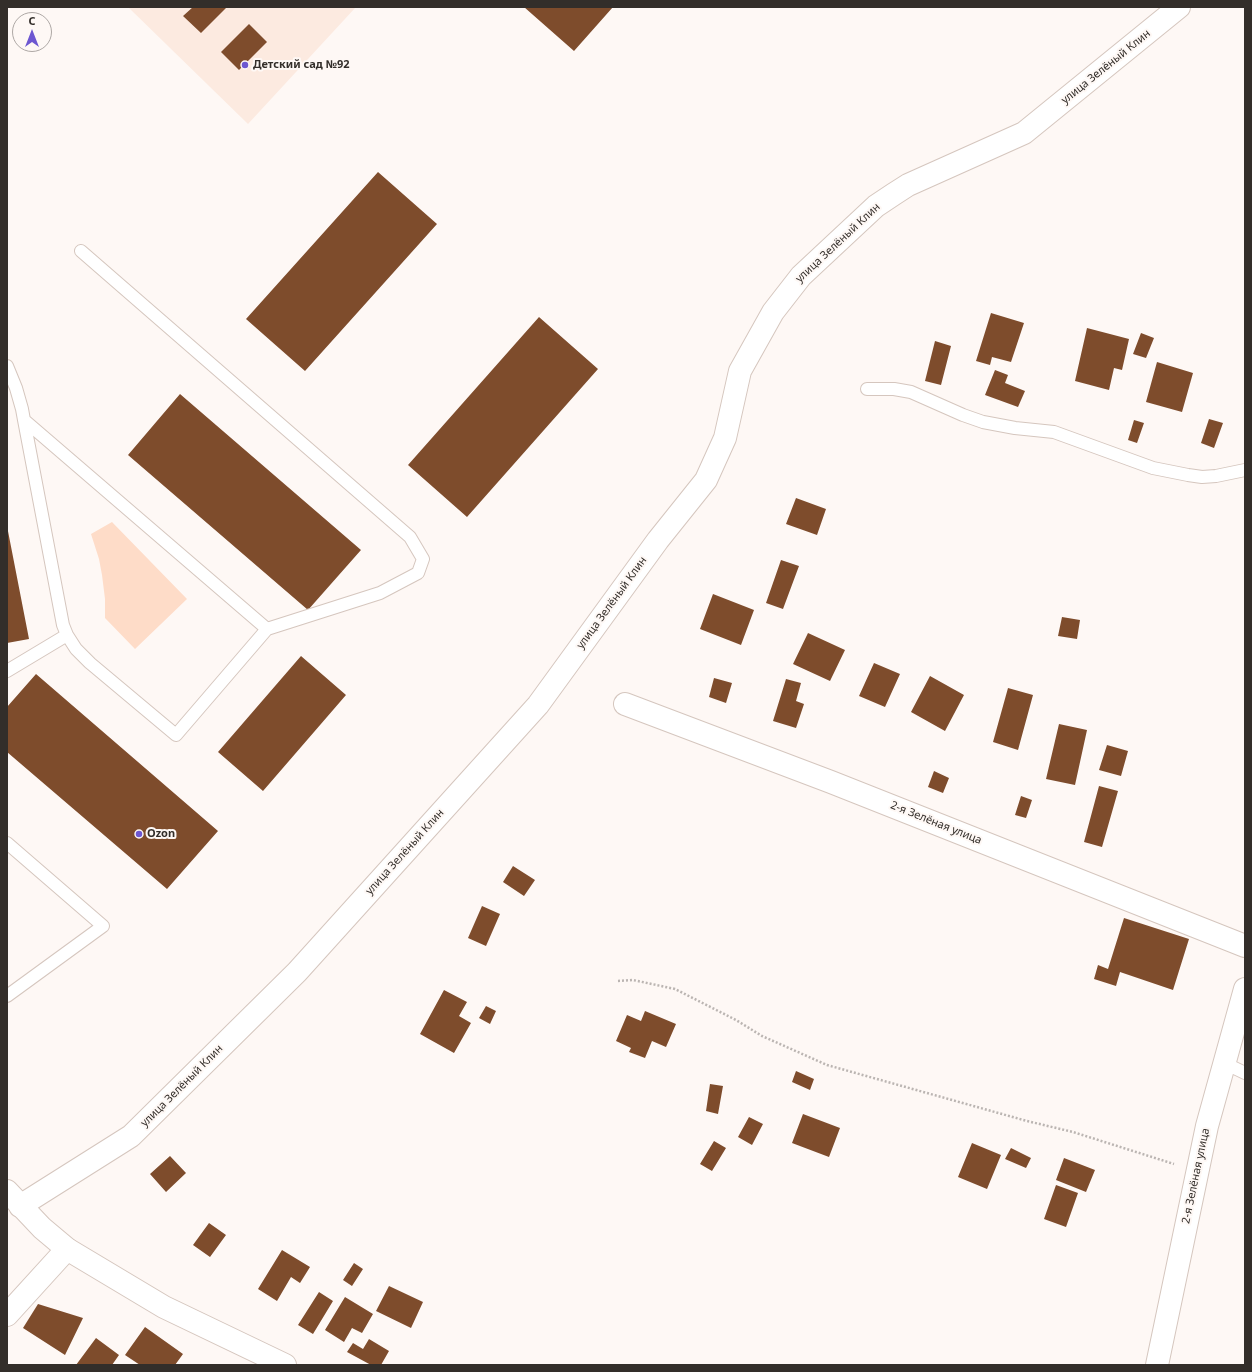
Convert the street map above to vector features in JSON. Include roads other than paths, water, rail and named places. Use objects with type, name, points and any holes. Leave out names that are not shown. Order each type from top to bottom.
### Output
[{"type":"street","name":"улица Зелёный Клин","points":[[13,1199],[131,1136],[297,972],[538,705],[658,540],[706,480],[725,438],[740,371],[773,312],[801,276],[876,206],[908,185],[1024,133],[1179,7]]},
{"type":"street","name":"2-я Зелёная улица","points":[[625,704],[831,782],[1245,946]]},
{"type":"street","name":"2-я Зелёная улица","points":[[1157,1365],[1207,1126],[1245,989]]},
{"type":"street","points":[[13,1199],[42,1228],[67,1249],[164,1307],[271,1362]]},
{"type":"street","points":[[7,1315],[67,1249]]},
{"type":"lane","points":[[7,366],[20,400],[63,625],[67,635],[76,649],[90,663],[176,735],[267,629],[380,594],[418,573],[423,559],[410,537],[81,251]]},
{"type":"lane","points":[[867,389],[894,389],[911,392],[963,415],[983,422],[1015,428],[1054,432],[1153,468],[1202,477],[1216,476],[1245,470]]},
{"type":"lane","points":[[24,420],[267,629]]},
{"type":"lane","points":[[7,671],[67,635]]},
{"type":"lane","points":[[7,843],[103,926],[7,996]]},
{"type":"lane","points":[[1224,1064],[1245,1073]]},
{"type":"place","name":"Детский сад №92","points":[[245,65]]},
{"type":"place","name":"Ozon","points":[[139,834]]}]
